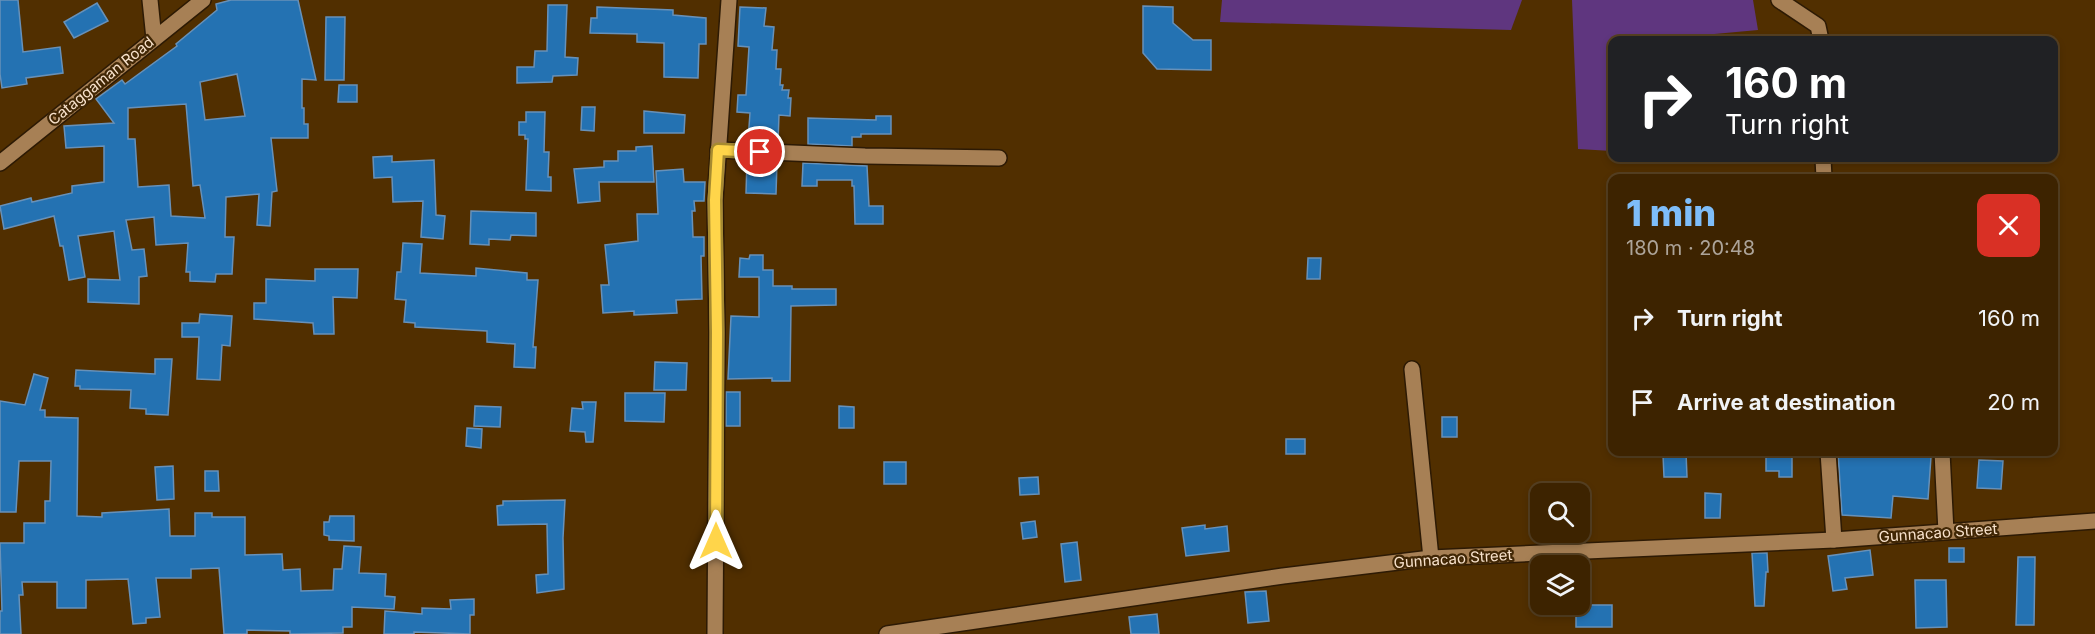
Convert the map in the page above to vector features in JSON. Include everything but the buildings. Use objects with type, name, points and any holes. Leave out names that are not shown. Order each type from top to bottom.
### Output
[{"type":"street","points":[[150,0],[154,39]]},
{"type":"street","name":"Cataggaman Road","points":[[0,163],[203,0]]},
{"type":"street","points":[[715,634],[717,332],[715,200],[729,0]]},
{"type":"street","points":[[1779,0],[1818,26],[1820,36]]},
{"type":"street","points":[[718,150],[865,156],[999,158]]},
{"type":"street","points":[[1412,369],[1431,558]]},
{"type":"street","points":[[1828,456],[1834,540]]},
{"type":"street","points":[[1942,456],[1946,532]]},
{"type":"street","name":"Gunnacao Street","points":[[887,634],[1283,576],[1431,558],[1834,540],[2095,521]]},
{"type":"shaded area","points":[[1222,0],[1522,0],[1511,30],[1220,22]]},
{"type":"shaded area","points":[[1572,0],[1753,0],[1758,30],[1693,36],[1608,36],[1608,151],[1578,149]]},
{"type":"route","points":[[716,541],[715,200],[718,150],[760,152]]}]
